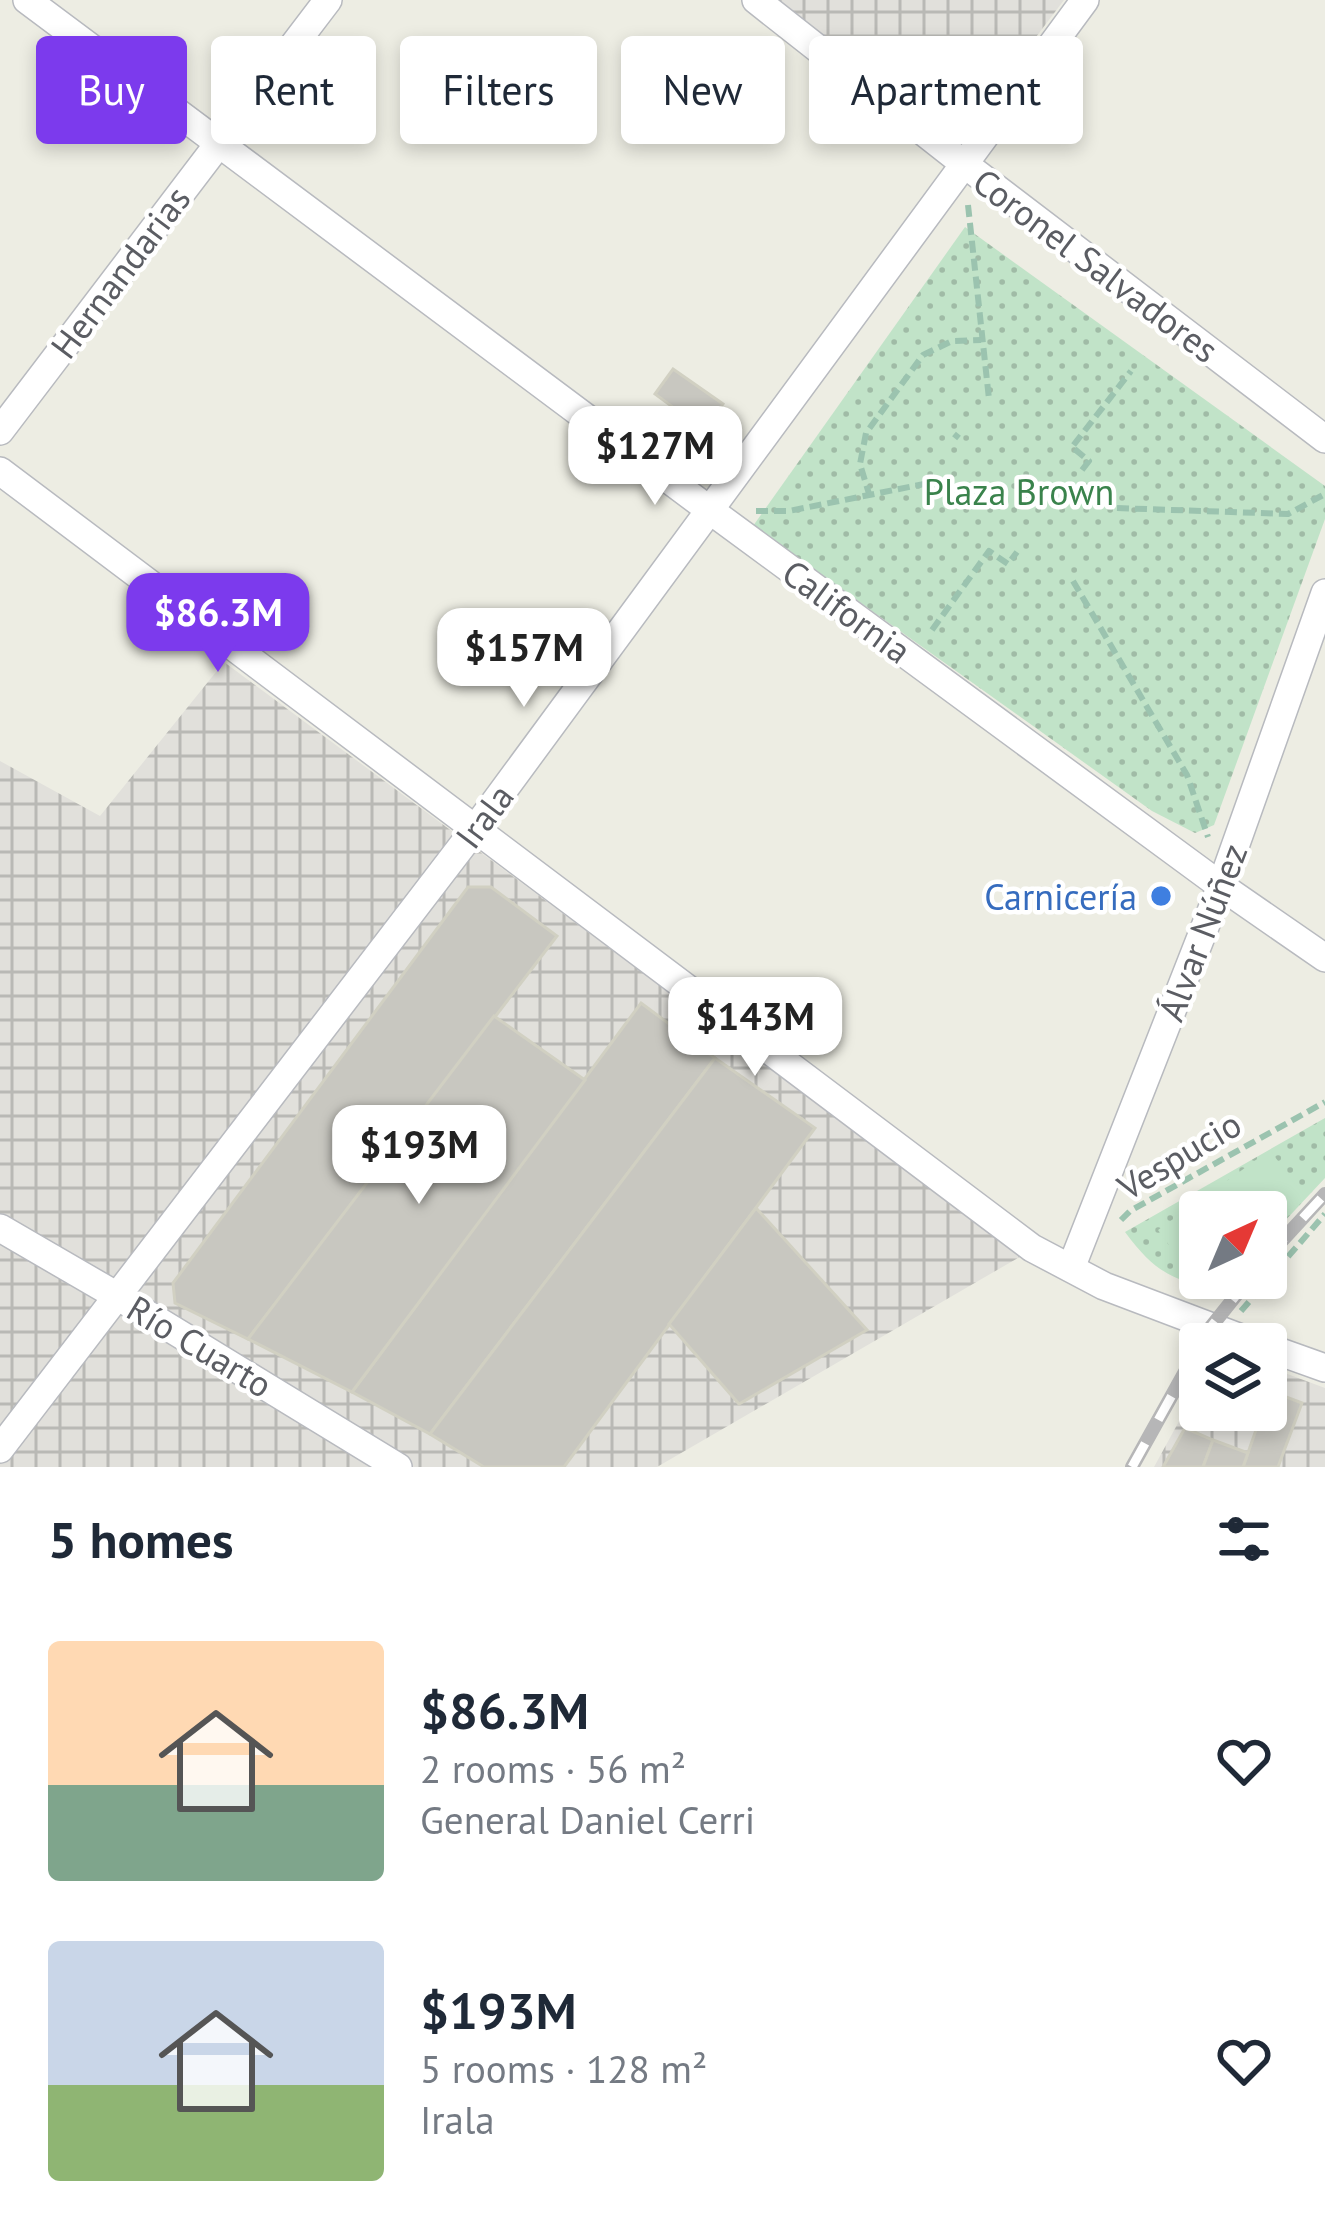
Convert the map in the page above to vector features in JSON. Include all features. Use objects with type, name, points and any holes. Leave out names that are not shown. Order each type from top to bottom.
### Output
[{"type":"street","name":"California","points":[[27,0],[211,136]]},
{"type":"street","name":"Hernandarias","points":[[300,36],[328,0]]},
{"type":"street","name":"Coronel Salvadores","points":[[756,0],[1325,439]]},
{"type":"street","name":"Irala","points":[[0,1449],[475,829],[1085,0]]},
{"type":"street","name":"Hernandarias","points":[[0,430],[217,144]]},
{"type":"street","name":"California","points":[[222,144],[711,511],[1325,958]]},
{"type":"street","points":[[0,471],[1004,1228],[1103,1286],[1201,1323]]},
{"type":"street","name":"Álvar Núñez","points":[[1072,1268],[1221,886],[1325,593]]},
{"type":"street","name":"Río Cuarto","points":[[0,1228],[398,1467]]},
{"type":"street","points":[[1287,1354],[1325,1368]]},
{"type":"path","points":[[963,163],[988,399]]},
{"type":"path","points":[[870,497],[860,464],[866,433],[922,355],[952,341],[982,340]]},
{"type":"path","points":[[1082,470],[1089,461],[1072,447],[1131,371]]},
{"type":"path","points":[[711,511],[790,511],[924,484]]},
{"type":"path","points":[[1117,508],[1288,514],[1325,494]]},
{"type":"path","points":[[1161,510],[1162,496]]},
{"type":"path","points":[[932,630],[988,551],[1008,564],[1017,552]]},
{"type":"path","points":[[1072,581],[1186,775],[1221,886]]},
{"type":"path","name":"Vespucio","points":[[1115,1226],[1130,1211],[1325,1102]]},
{"type":"path","points":[[1233,1323],[1246,1302],[1325,1214]]},
{"type":"shaded area","points":[[763,0],[1064,0],[1037,36],[810,36]]},
{"type":"shaded area","points":[[224,662],[1023,1255],[657,1467],[0,1467],[0,761],[100,816]]},
{"type":"shaded area","points":[[1287,1374],[1325,1388],[1325,1467],[1154,1467],[1179,1421],[1179,1431],[1287,1431]]},
{"type":"green space","name":"Plaza Brown","points":[[965,227],[1325,486],[1325,519],[1214,825],[1195,833],[1152,811],[753,526]]},
{"type":"green space","points":[[1325,1118],[1325,1178],[1287,1219],[1287,1191],[1197,1191]]},
{"type":"green space","points":[[1270,1150],[1305,1198],[1287,1211],[1287,1191],[1213,1191]]},
{"type":"green space","points":[[1179,1201],[1179,1279],[1146,1257],[1125,1232]]},
{"type":"green space","points":[[1179,1215],[1179,1259],[1158,1230]]},
{"type":"building","points":[[673,369],[723,404],[710,423],[697,425],[655,394]]},
{"type":"building","points":[[468,887],[491,887],[557,936],[248,1339],[175,1303],[173,1283]]},
{"type":"building","points":[[641,1003],[715,1058],[430,1434],[352,1392]]},
{"type":"building","points":[[494,1016],[585,1080],[352,1392],[248,1339]]},
{"type":"building","points":[[715,1058],[815,1128],[564,1467],[484,1467],[430,1434]]},
{"type":"building","points":[[756,1208],[867,1330],[739,1404],[669,1324]]},
{"type":"building","points":[[1287,1397],[1302,1403],[1278,1467],[1243,1467],[1256,1431],[1287,1431]]},
{"type":"building","points":[[1183,1431],[1213,1440],[1203,1467],[1163,1467]]},
{"type":"building","points":[[1213,1440],[1248,1453],[1243,1467],[1203,1467]]},
{"type":"railway","points":[[1287,1235],[1325,1194]]},
{"type":"railway","points":[[1214,1323],[1233,1299]]},
{"type":"railway","points":[[1132,1467],[1179,1383]]},
{"type":"place","name":"Carnicería","points":[[1161,896]]}]
